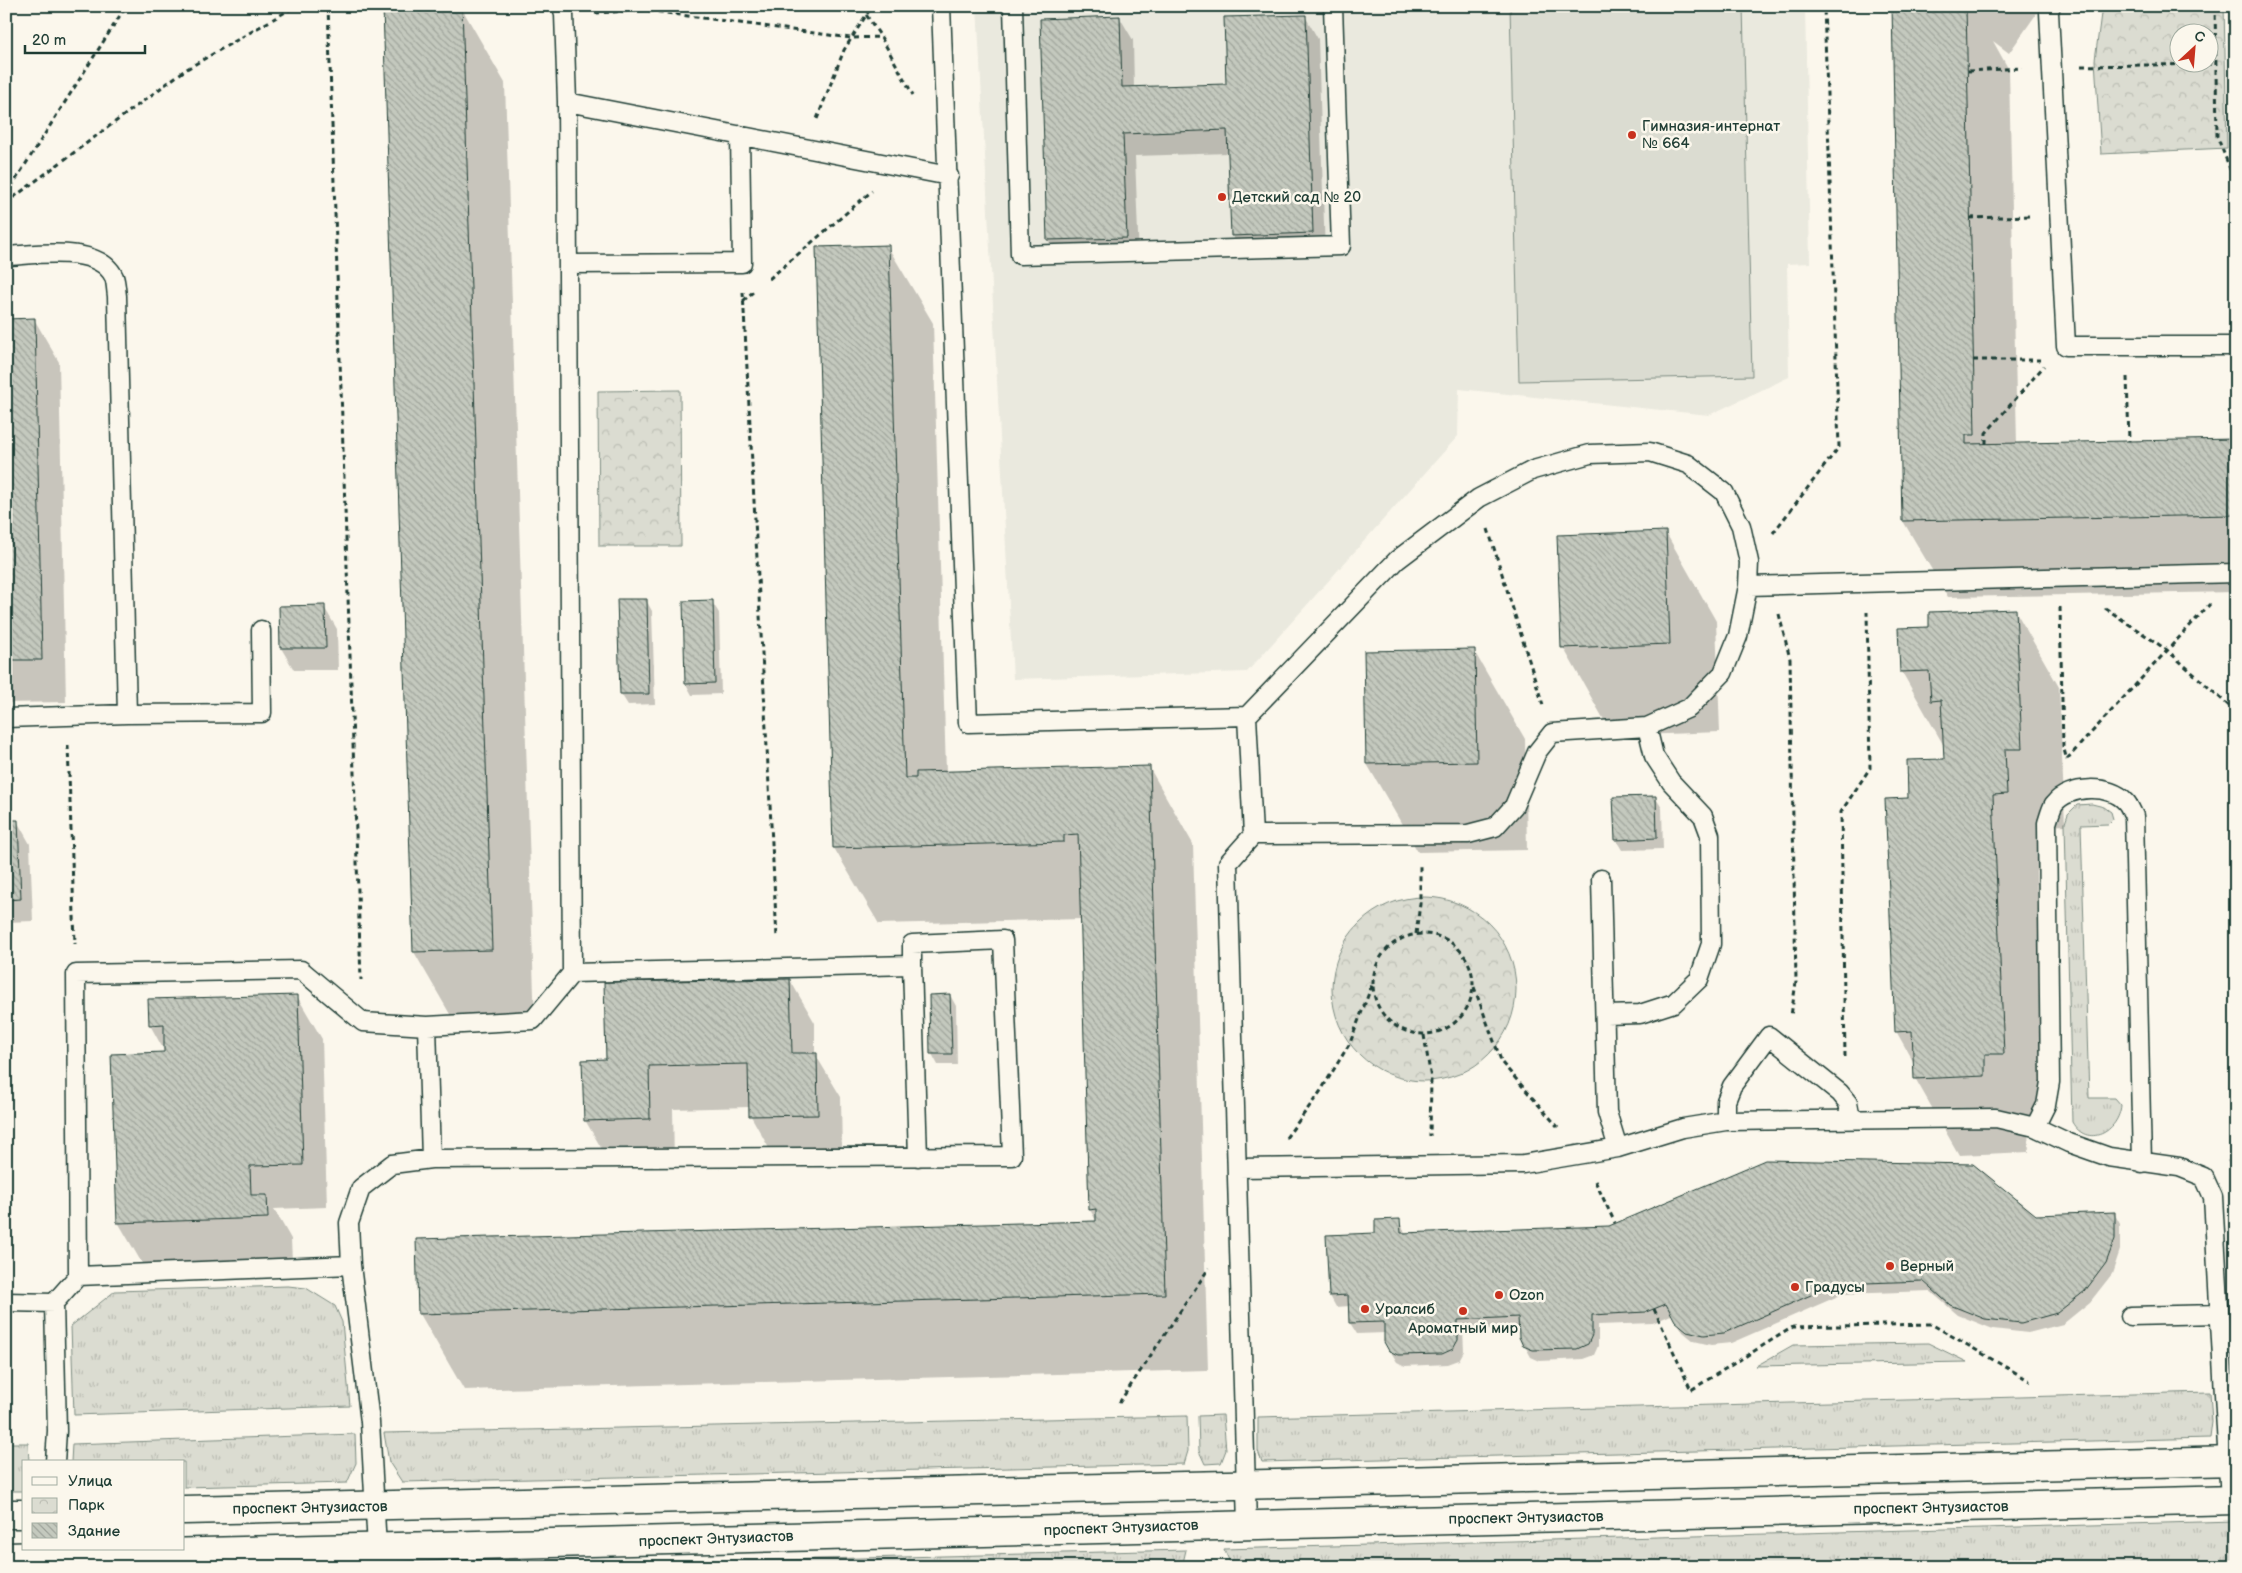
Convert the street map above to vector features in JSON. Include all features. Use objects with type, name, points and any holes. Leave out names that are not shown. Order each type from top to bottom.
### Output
[{"type":"street","name":"проспект Энтузиастов","points":[[185,1510],[376,1507],[2232,1461]]},
{"type":"street","name":"проспект Энтузиастов","points":[[6,1557],[53,1552],[377,1548],[2233,1501]]},
{"type":"street","points":[[6,1514],[22,1514]]},
{"type":"lane","points":[[941,6],[949,176],[968,723],[1247,716],[1397,560],[1478,498],[1533,470],[1590,454],[1650,452],[1688,464],[1724,492],[1741,526],[1750,562],[1748,586],[1738,636],[1723,673],[1689,708],[1647,727],[1552,732],[1537,752],[1514,806],[1495,827],[1468,834],[1253,835]]},
{"type":"lane","points":[[1013,6],[1020,255],[1341,246],[1333,6]]},
{"type":"lane","points":[[2051,6],[2049,12],[2066,346],[2236,346]]},
{"type":"lane","points":[[55,1460],[57,1431],[54,1303],[78,1276],[76,974],[301,970],[362,1022],[427,1026],[533,1020],[572,973],[567,102],[563,10]]},
{"type":"lane","points":[[567,102],[949,176]]},
{"type":"lane","points":[[568,264],[742,263],[740,135]]},
{"type":"lane","points":[[6,256],[80,254],[100,261],[114,277],[117,296],[127,714]]},
{"type":"lane","points":[[1748,586],[2232,573]]},
{"type":"lane","points":[[6,718],[127,714],[262,713],[261,630]]},
{"type":"lane","points":[[1247,716],[1253,835],[1228,863],[1247,1525]]},
{"type":"lane","points":[[1606,1015],[1640,1014],[1674,1003],[1699,979],[1711,944],[1710,835],[1703,816],[1671,782],[1654,756],[1647,727]]},
{"type":"lane","points":[[2035,1127],[2046,1105],[2050,1082],[2047,823],[2055,803],[2071,792],[2092,788],[2110,792],[2126,801],[2134,816],[2142,1163]]},
{"type":"lane","points":[[1601,879],[1607,1112],[1618,1148]]},
{"type":"lane","points":[[377,1548],[370,1422],[352,1265],[350,1223],[361,1188],[392,1164],[431,1158],[918,1157],[1012,1156],[1003,940],[912,944],[918,1157]]},
{"type":"lane","points":[[572,973],[912,965]]},
{"type":"lane","points":[[427,1026],[431,1158]]},
{"type":"lane","points":[[1726,1120],[1726,1101],[1732,1086],[1769,1036],[1840,1093],[1848,1103],[1852,1119]]},
{"type":"lane","points":[[1238,1168],[1523,1164],[1618,1148],[1682,1128],[1726,1120],[1996,1118],[2035,1127],[2069,1143],[2110,1157],[2179,1167],[2204,1177],[2213,1197],[2232,1461],[2233,1501]]},
{"type":"lane","points":[[78,1276],[352,1265]]},
{"type":"lane","points":[[6,1302],[54,1303]]},
{"type":"lane","points":[[2130,1316],[2220,1314]]},
{"type":"path","points":[[6,195],[126,6]]},
{"type":"path","points":[[6,203],[185,70],[296,6]]},
{"type":"path","points":[[328,6],[362,1022]]},
{"type":"path","points":[[864,6],[867,16],[889,52]]},
{"type":"path","points":[[806,148],[844,50],[872,6]]},
{"type":"path","points":[[1750,562],[1839,447],[1824,6]]},
{"type":"path","points":[[2215,6],[2215,22]]},
{"type":"path","points":[[563,10],[644,10],[851,38],[881,38]]},
{"type":"path","points":[[1968,71],[2170,65]]},
{"type":"path","points":[[2216,72],[2217,136],[2236,184]]},
{"type":"path","points":[[765,282],[902,166]]},
{"type":"path","points":[[1970,218],[2059,215]]},
{"type":"path","points":[[742,263],[779,968]]},
{"type":"path","points":[[743,301],[758,288]]},
{"type":"path","points":[[2125,346],[2129,441]]},
{"type":"path","points":[[1973,360],[2049,360],[1986,432],[1986,444]]},
{"type":"path","points":[[1478,498],[1552,732]]},
{"type":"path","points":[[2067,759],[2210,604],[2232,573]]},
{"type":"path","points":[[2059,577],[2167,650],[2236,712]]},
{"type":"path","points":[[2059,577],[2063,746],[2067,759],[2071,792]]},
{"type":"path","points":[[1840,1093],[1845,1062],[1841,812],[1870,768],[1866,583]]},
{"type":"path","points":[[1767,586],[1783,624],[1790,659],[1796,982],[1785,1049]]},
{"type":"path","points":[[67,716],[76,974]]},
{"type":"path","points":[[1416,934],[1420,904],[1420,834]]},
{"type":"path","points":[[1264,1168],[1320,1092],[1350,1043],[1372,983],[1374,969],[1381,956],[1390,946],[1403,938],[1416,934],[1434,935],[1450,941],[1463,954],[1471,969],[1474,986],[1502,1063],[1583,1155],[1615,1224]]},
{"type":"path","points":[[1372,983],[1375,999],[1387,1020],[1408,1032],[1424,1035],[1439,1032],[1458,1020],[1471,1001],[1474,986]]},
{"type":"path","points":[[1424,1035],[1431,1079],[1430,1165]]},
{"type":"path","points":[[1119,1403],[1239,1223]]},
{"type":"path","points":[[1654,1310],[1691,1390],[1792,1327],[1932,1324],[2030,1381]]},
{"type":"shaded area","name":"Детский сад № 20","points":[[977,6],[1805,6],[1810,263],[1787,264],[1789,377],[1709,415],[1459,389],[1458,436],[1247,672],[1013,679]]},
{"type":"green space","name":"Гимназия-интернат № 664","points":[[1510,6],[1743,6],[1752,376],[1519,381]]},
{"type":"green space","points":[[2102,6],[2224,6],[2227,148],[2101,154],[2095,60]]},
{"type":"green space","points":[[680,390],[681,546],[599,546],[598,391]]},
{"type":"green space","points":[[2092,804],[2104,807],[2111,812],[2113,819],[2108,824],[2081,825],[2089,1098],[2115,1098],[2121,1105],[2115,1123],[2101,1134],[2094,1136],[2086,1135],[2078,1130],[2072,1122],[2065,823],[2068,814],[2077,805]]},
{"type":"green space","points":[[1415,897],[1433,897],[1459,904],[1475,912],[1489,924],[1501,938],[1509,954],[1516,980],[1516,998],[1509,1024],[1501,1040],[1489,1054],[1475,1066],[1451,1077],[1433,1081],[1415,1081],[1397,1077],[1373,1066],[1347,1040],[1336,1016],[1332,998],[1332,980],[1336,962],[1347,938],[1373,912],[1397,901]]},
{"type":"green space","points":[[288,1286],[306,1288],[335,1306],[342,1322],[350,1406],[74,1415],[71,1326],[115,1291]]},
{"type":"green space","points":[[1928,1343],[1967,1362],[1756,1366],[1793,1345]]},
{"type":"green space","points":[[2210,1392],[2212,1422],[2210,1438],[1262,1462],[1258,1451],[1258,1417]]},
{"type":"green space","points":[[1223,1415],[1226,1450],[1221,1463],[1205,1464],[1199,1451],[1198,1416]]},
{"type":"green space","points":[[1187,1416],[1188,1451],[1184,1464],[402,1482],[389,1462],[384,1433]]},
{"type":"green space","points":[[355,1434],[356,1463],[347,1483],[185,1487],[185,1460],[71,1460],[72,1444]]},
{"type":"green space","points":[[6,1443],[28,1443],[29,1460],[22,1460],[22,1491],[6,1491]]},
{"type":"green space","points":[[2236,1521],[2236,1567],[1232,1567],[1224,1549]]},
{"type":"green space","points":[[1186,1550],[1182,1567],[498,1567]]},
{"type":"building","points":[[462,6],[492,950],[413,952],[383,8]]},
{"type":"building","points":[[1892,6],[1966,6],[1975,435],[1966,435],[1966,444],[2236,439],[2236,515],[1902,521]]},
{"type":"building","points":[[1306,15],[1313,233],[1231,236],[1227,130],[1123,134],[1127,238],[1047,240],[1040,19],[1120,16],[1122,87],[1226,84],[1224,17]]},
{"type":"building","points":[[889,245],[905,778],[916,778],[916,772],[1150,766],[1165,1294],[418,1314],[416,1239],[1096,1221],[1096,1209],[1089,1210],[1078,834],[1064,835],[1064,842],[833,848],[816,247]]},
{"type":"building","points":[[35,318],[42,660],[6,660],[6,319]]},
{"type":"building","points":[[1666,531],[1670,644],[1561,648],[1557,535]]},
{"type":"building","points":[[617,599],[647,599],[649,694],[620,694]]},
{"type":"building","points":[[713,600],[715,683],[685,684],[683,601]]},
{"type":"building","points":[[325,605],[326,648],[280,648],[279,606]]},
{"type":"building","points":[[2016,609],[2022,749],[2005,749],[2007,794],[1993,795],[2004,1054],[1985,1054],[1985,1076],[1914,1079],[1912,1031],[1895,1032],[1885,799],[1908,798],[1907,760],[1944,759],[1941,700],[1931,701],[1929,671],[1900,672],[1898,628],[1929,627],[1929,612]]},
{"type":"building","points":[[1475,649],[1477,762],[1366,764],[1364,651]]},
{"type":"building","points":[[1656,796],[1657,838],[1615,840],[1613,797]]},
{"type":"building","points":[[6,820],[18,820],[21,899],[6,900]]},
{"type":"building","points":[[790,979],[792,1053],[817,1053],[818,1115],[749,1116],[748,1064],[649,1066],[650,1119],[584,1121],[582,1060],[606,1059],[604,982]]},
{"type":"building","points":[[950,994],[952,1054],[930,1054],[929,995]]},
{"type":"building","points":[[298,995],[303,1165],[250,1166],[251,1195],[267,1195],[268,1218],[117,1223],[111,1054],[164,1052],[164,1024],[149,1025],[148,999]]},
{"type":"building","points":[[1765,1160],[1973,1164],[2036,1215],[2115,1212],[2115,1239],[2106,1263],[2085,1291],[2057,1313],[2021,1323],[1985,1319],[1950,1305],[1923,1281],[1836,1284],[1724,1333],[1704,1335],[1687,1331],[1675,1321],[1666,1304],[1646,1312],[1592,1315],[1592,1335],[1588,1344],[1577,1349],[1533,1350],[1523,1346],[1519,1337],[1518,1317],[1458,1320],[1458,1340],[1453,1349],[1442,1354],[1398,1355],[1389,1351],[1384,1342],[1384,1322],[1349,1323],[1348,1295],[1329,1296],[1326,1235],[1375,1233],[1375,1220],[1400,1219],[1401,1233],[1609,1226]]},
{"type":"place","name":"Гимназия-интернат № 664","points":[[1632,135]]},
{"type":"place","name":"Детский сад № 20","points":[[1222,197]]},
{"type":"place","name":"Верный","points":[[1890,1266]]},
{"type":"place","name":"Градусы","points":[[1795,1287]]},
{"type":"place","name":"Ozon","points":[[1499,1295]]},
{"type":"place","name":"Уралсиб","points":[[1365,1309]]},
{"type":"place","name":"Ароматный мир","points":[[1463,1311]]}]
